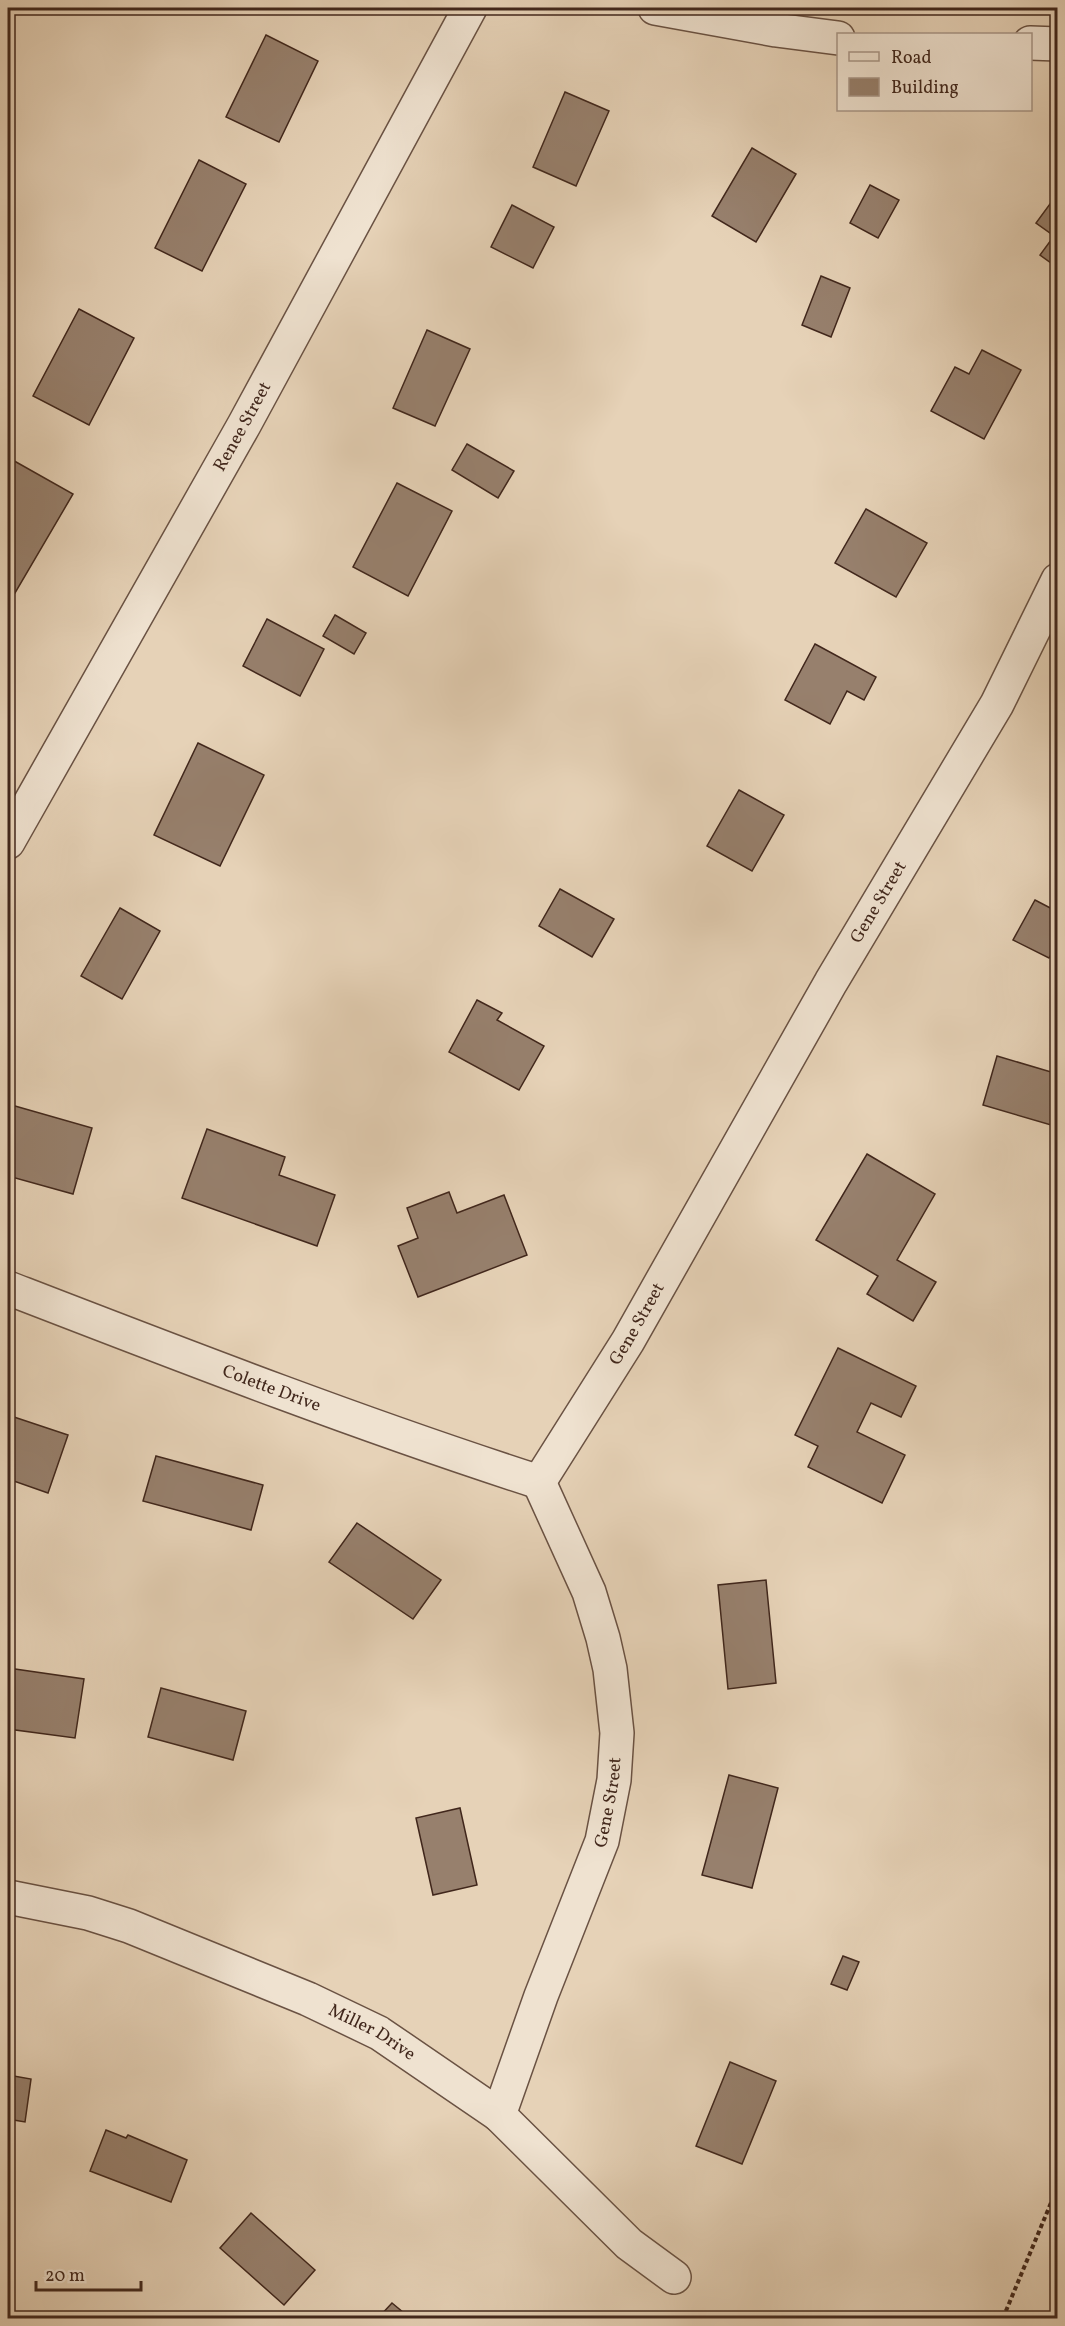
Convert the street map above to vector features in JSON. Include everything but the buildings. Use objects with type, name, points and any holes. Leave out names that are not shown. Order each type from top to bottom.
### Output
[{"type":"street","name":"Renee Street","points":[[8,842],[244,424],[470,8]]},
{"type":"street","points":[[655,8],[777,30],[837,38]]},
{"type":"street","points":[[1032,43],[1058,44]]},
{"type":"street","name":"Gene Street","points":[[499,2115],[541,1996],[602,1841],[614,1780],[617,1733],[610,1670],[589,1592],[539,1482],[628,1341],[831,981],[997,704],[1058,580]]},
{"type":"street","name":"Colette Drive","points":[[8,1288],[271,1390],[437,1449],[539,1482]]},
{"type":"street","name":"Miller Drive","points":[[8,1897],[88,1913],[129,1926],[308,1999],[379,2033],[499,2115],[629,2244],[674,2277]]},
{"type":"path","points":[[1003,2319],[1058,2186]]}]
